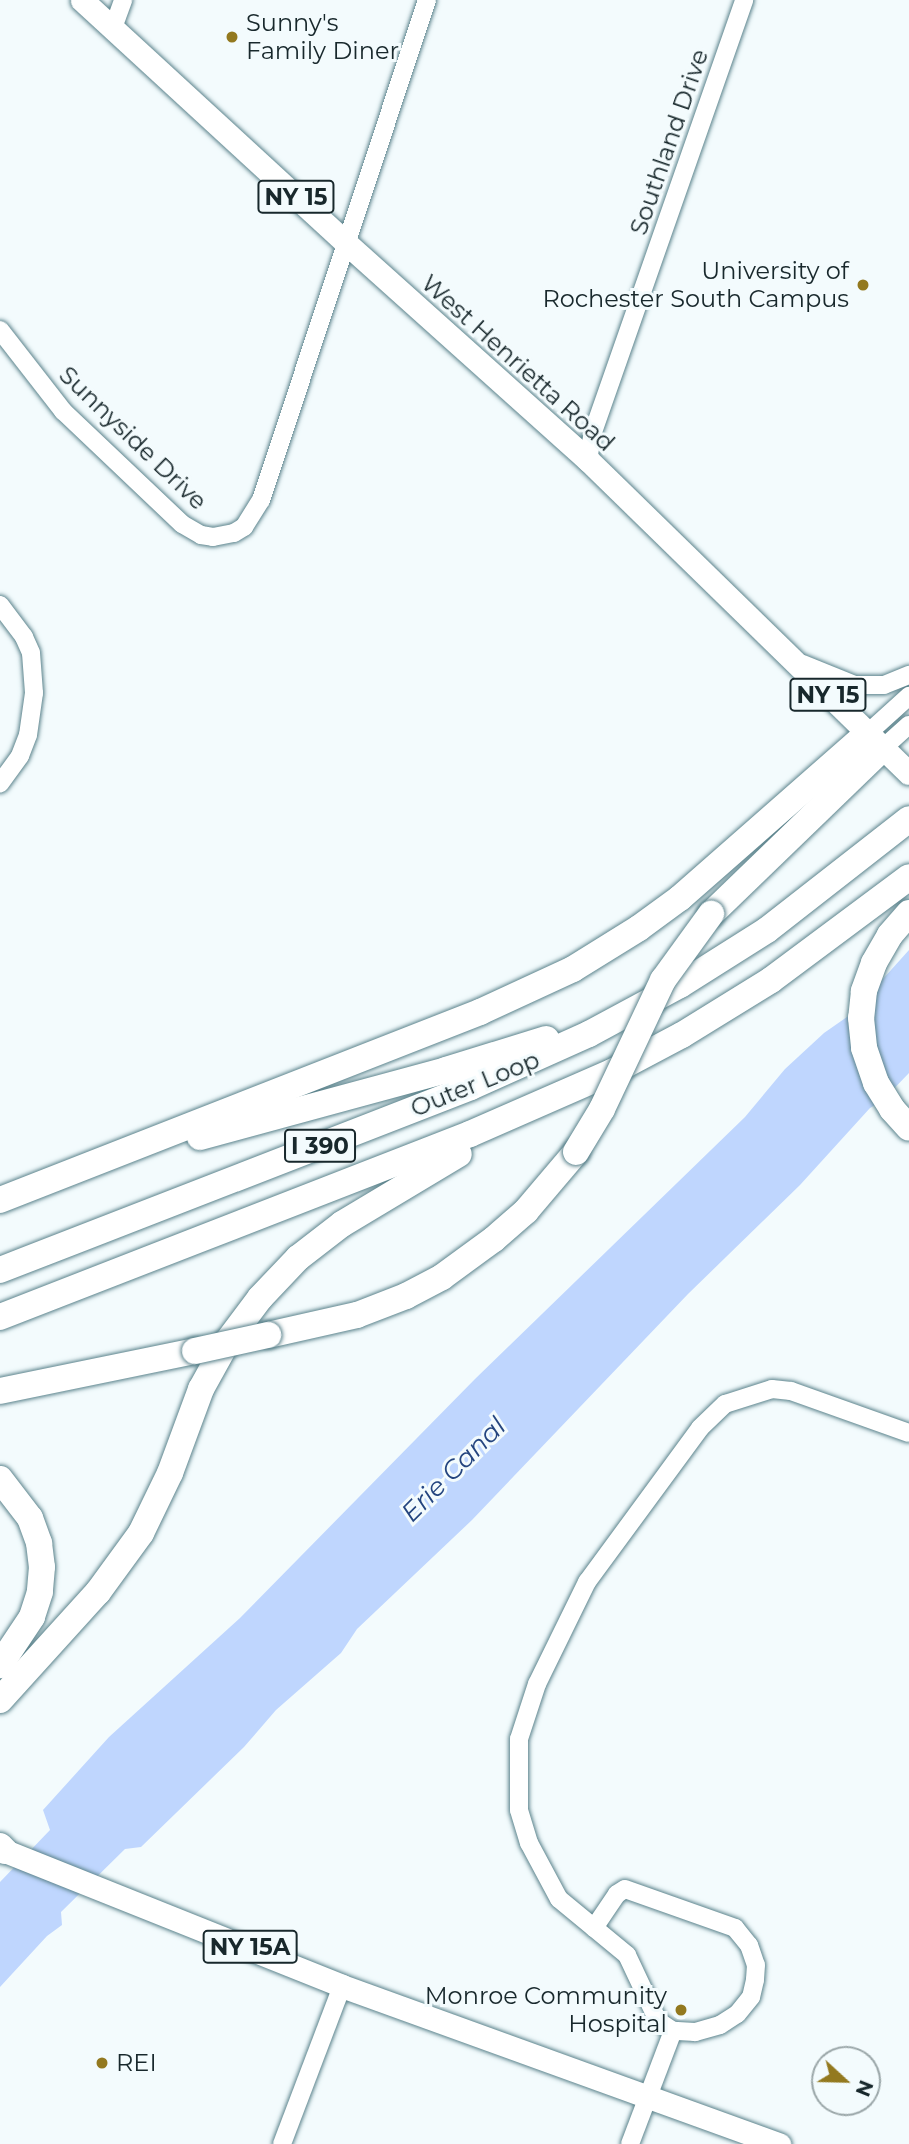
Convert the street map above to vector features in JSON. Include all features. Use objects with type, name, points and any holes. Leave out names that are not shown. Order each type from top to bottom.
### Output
[{"type":"highway","points":[[0,1391],[357,1315],[406,1296],[442,1277],[526,1211],[576,1152],[602,1109],[663,980],[711,914],[889,755]]},
{"type":"highway","points":[[0,1200],[480,1012],[573,969],[639,928],[889,755]]},
{"type":"highway","name":"Outer Loop","points":[[0,1270],[471,1087],[554,1051],[702,972],[777,922],[909,819]]},
{"type":"highway","name":"Outer Loop","points":[[0,1317],[481,1130],[589,1082],[670,1041],[771,980],[909,877]]},
{"type":"highway","points":[[909,913],[890,935],[867,981],[862,1028],[876,1083],[909,1128]]},
{"type":"highway","points":[[39,1185],[196,1138],[467,1064],[635,1010]]},
{"type":"highway","points":[[0,1700],[91,1600],[131,1548],[160,1496],[208,1374],[249,1312],[285,1270],[327,1235],[381,1198],[589,1082]]},
{"type":"highway","points":[[0,1479],[30,1518],[39,1543],[42,1567],[40,1591],[32,1617],[0,1665]]},
{"type":"main road","name":"West Henrietta Road","points":[[82,0],[345,242],[588,460],[889,755]]},
{"type":"main road","name":"NY 15A","points":[[2,1849],[342,1986],[779,2144]]},
{"type":"street","points":[[113,28],[123,0]]},
{"type":"street","name":"Sunnyside Drive","points":[[0,330],[63,411],[172,516],[201,535],[224,537],[244,527],[261,500],[427,0]]},
{"type":"street","name":"Southland Drive","points":[[588,460],[593,432],[744,0]]},
{"type":"street","points":[[0,606],[24,637],[31,653],[34,693],[28,734],[20,756],[0,784]]},
{"type":"street","points":[[789,656],[820,673],[855,685],[884,685],[909,675]]},
{"type":"street","points":[[889,755],[909,696]]},
{"type":"street","points":[[889,755],[909,725]]},
{"type":"street","points":[[594,1928],[617,1894],[625,1889],[735,1928],[749,1945],[756,1965],[751,1997],[737,2014],[720,2025],[695,2032],[673,2031],[658,2021],[626,1955],[559,1899],[541,1870],[519,1810],[519,1735],[537,1684],[589,1579],[700,1428],[725,1404],[772,1389],[791,1391],[909,1433]]},
{"type":"street","points":[[282,2144],[342,1986]]},
{"type":"street","points":[[631,2144],[673,2031]]},
{"type":"water","name":"Erie Canal","points":[[909,950],[909,1073],[882,1101],[870,1108],[800,1185],[688,1294],[472,1520],[357,1629],[341,1653],[276,1710],[244,1747],[141,1847],[125,1849],[61,1912],[62,1925],[47,1936],[0,1987],[0,1882],[50,1830],[43,1810],[109,1737],[240,1618],[475,1379],[745,1117],[785,1069],[824,1033],[867,1003],[882,980]]},
{"type":"place","name":"Sunny's Family Diner","points":[[232,37]]},
{"type":"place","name":"University of Rochester South Campus","points":[[863,285]]},
{"type":"place","name":"Monroe Community Hospital","points":[[681,2010]]},
{"type":"place","name":"REI","points":[[102,2063]]}]
